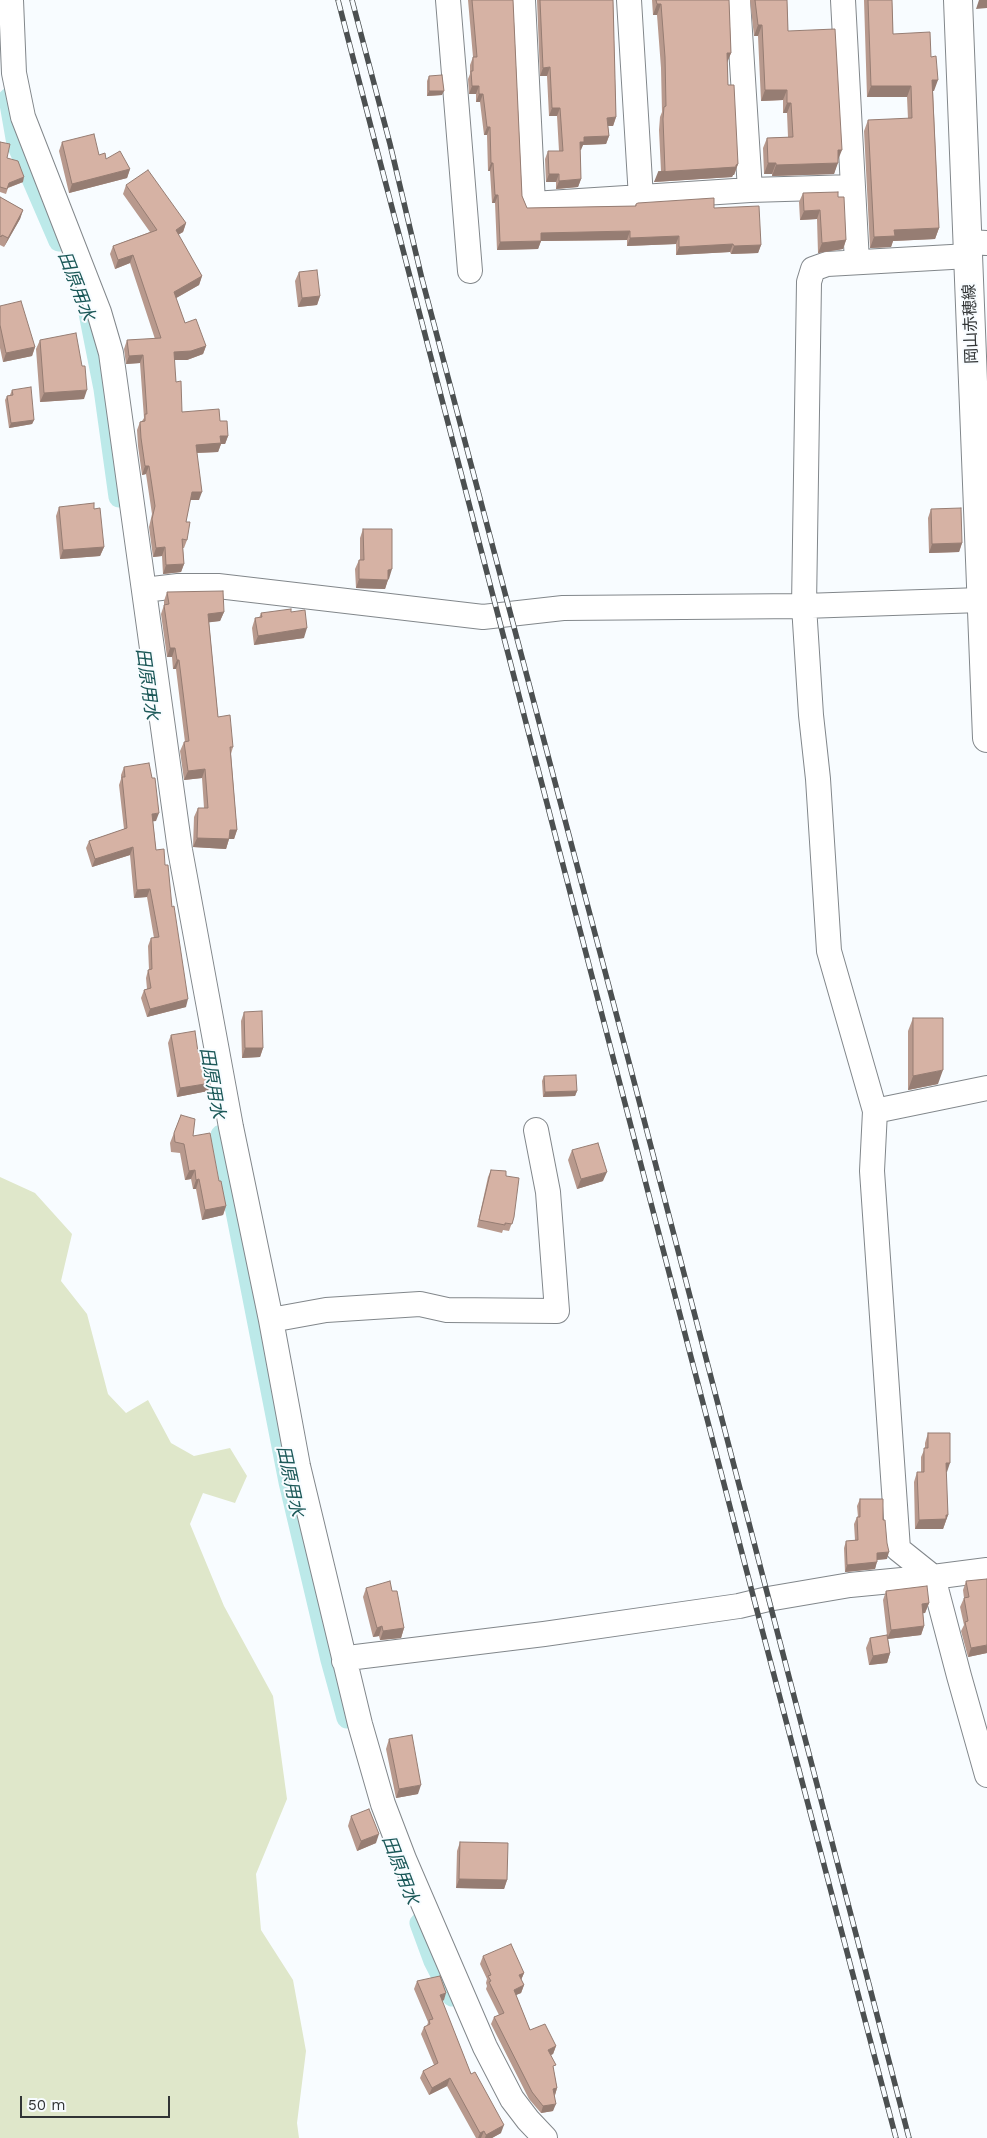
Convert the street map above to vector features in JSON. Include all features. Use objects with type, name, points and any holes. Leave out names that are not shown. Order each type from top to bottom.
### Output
[{"type":"main road","name":"岡山赤穂線","points":[[958,0],[975,247],[981,600],[987,738]]},
{"type":"street","points":[[11,0],[14,73],[23,116],[96,303],[111,353],[180,850],[231,1128],[271,1320],[298,1466],[344,1661],[383,1804],[439,1942],[484,2046],[512,2099],[545,2138]]},
{"type":"street","points":[[448,0],[470,271]]},
{"type":"street","points":[[523,0],[533,204],[750,190],[852,187]]},
{"type":"street","points":[[629,0],[642,198]]},
{"type":"street","points":[[738,0],[750,190]]},
{"type":"street","points":[[843,0],[857,262]]},
{"type":"street","points":[[975,247],[827,264],[813,269],[809,282],[804,606],[829,951],[875,1111],[872,1172],[898,1550],[933,1577],[958,1676],[987,1775]]},
{"type":"street","points":[[144,590],[178,586],[218,586],[483,617],[563,608],[804,606],[981,600]]},
{"type":"street","points":[[875,1111],[987,1088]]},
{"type":"street","points":[[271,1320],[326,1310],[420,1304],[447,1310],[557,1311],[548,1192],[536,1130]]},
{"type":"street","points":[[344,1661],[356,1657],[544,1634],[739,1606],[850,1585],[987,1570]]},
{"type":"green space","points":[[0,1177],[35,1193],[72,1234],[61,1281],[87,1314],[108,1394],[126,1413],[148,1400],[171,1443],[194,1456],[230,1448],[247,1476],[235,1503],[203,1493],[190,1524],[224,1606],[273,1696],[287,1799],[256,1874],[261,1930],[293,1980],[306,2051],[297,2123],[299,2138],[0,2138]]},
{"type":"building","points":[[472,0],[513,0],[522,196],[527,208],[636,206],[638,203],[714,198],[714,208],[759,206],[761,245],[734,246],[733,244],[679,247],[679,236],[630,238],[630,231],[541,233],[541,241],[500,242],[498,195],[495,195],[493,163],[491,163],[490,127],[487,127],[483,94],[479,94],[479,86],[472,86],[471,71],[473,71],[473,57],[477,57]]},
{"type":"building","points":[[540,0],[613,0],[616,117],[607,118],[609,136],[584,137],[584,142],[580,142],[581,179],[559,181],[559,174],[549,174],[548,151],[563,151],[560,108],[552,108],[550,67],[543,68]]},
{"type":"building","points":[[656,0],[729,0],[731,53],[727,53],[728,85],[734,85],[738,164],[736,167],[658,172],[665,171],[663,119],[664,107],[666,106],[661,4],[657,4]]},
{"type":"building","points":[[755,0],[787,0],[788,31],[835,29],[842,150],[838,150],[838,163],[776,165],[776,163],[768,163],[767,138],[793,137],[791,103],[787,103],[787,90],[765,90],[762,25],[758,25]]},
{"type":"building","points":[[868,0],[892,0],[893,34],[930,32],[931,57],[936,56],[938,80],[932,80],[939,228],[894,230],[895,236],[874,237],[868,120],[912,118],[911,86],[871,86]]},
{"type":"building","points":[[442,75],[444,91],[429,91],[429,76]]},
{"type":"building","points":[[94,134],[99,155],[105,153],[106,159],[120,151],[130,169],[72,184],[62,142]]},
{"type":"building","points":[[0,142],[10,144],[7,158],[18,161],[24,177],[9,183],[7,189],[0,187]]},
{"type":"building","points":[[148,170],[186,223],[176,230],[202,276],[174,292],[185,323],[196,319],[206,346],[191,351],[174,352],[176,382],[181,381],[182,412],[219,409],[220,421],[227,421],[228,436],[220,436],[221,443],[196,445],[202,492],[192,492],[186,522],[190,522],[187,540],[182,539],[184,564],[166,565],[165,547],[156,548],[152,519],[155,506],[149,466],[145,466],[141,438],[140,422],[145,421],[145,414],[147,414],[143,355],[129,356],[127,340],[161,338],[133,255],[118,260],[113,246],[157,230],[126,185]]},
{"type":"building","points":[[838,192],[838,197],[844,197],[846,240],[822,243],[820,210],[804,211],[803,193]]},
{"type":"building","points":[[0,197],[23,210],[8,238],[0,236]]},
{"type":"building","points":[[317,270],[320,296],[302,298],[299,272]]},
{"type":"building","points":[[21,301],[35,347],[6,353],[0,325],[0,306]]},
{"type":"building","points":[[76,333],[82,366],[85,366],[87,390],[44,393],[40,340]]},
{"type":"building","points":[[31,387],[34,420],[11,423],[7,396],[13,395],[12,390]]},
{"type":"building","points":[[94,503],[94,509],[100,508],[104,547],[63,550],[59,507]]},
{"type":"building","points":[[961,508],[962,543],[932,544],[931,509]]},
{"type":"building","points":[[363,529],[392,529],[392,569],[388,570],[388,580],[359,579],[359,560],[364,560]]},
{"type":"building","points":[[223,591],[224,612],[208,614],[218,717],[230,715],[233,747],[230,747],[237,830],[230,830],[229,839],[197,838],[198,808],[208,808],[205,769],[188,771],[184,742],[189,741],[179,660],[177,660],[175,648],[170,648],[164,605],[169,604],[167,592]]},
{"type":"building","points":[[291,609],[291,612],[305,610],[307,628],[258,636],[255,618],[262,617],[261,613]]},
{"type":"building","points":[[149,763],[152,778],[155,778],[159,813],[152,814],[156,850],[164,849],[165,865],[168,865],[172,907],[174,906],[188,999],[150,1009],[144,990],[151,988],[148,970],[152,969],[151,938],[159,937],[150,889],[137,890],[133,847],[95,859],[89,841],[127,828],[122,777],[125,777],[124,767]]},
{"type":"building","points":[[262,1011],[263,1048],[245,1048],[244,1012]]},
{"type":"building","points":[[913,1018],[943,1018],[943,1070],[913,1076]]},
{"type":"building","points":[[195,1031],[198,1052],[205,1051],[211,1083],[180,1088],[171,1035]]},
{"type":"building","points":[[576,1075],[577,1091],[545,1092],[544,1076]]},
{"type":"building","points":[[181,1115],[195,1119],[193,1136],[210,1133],[226,1206],[205,1210],[199,1179],[196,1180],[195,1170],[189,1171],[184,1144],[175,1142],[174,1133]]},
{"type":"building","points":[[598,1143],[607,1172],[581,1179],[572,1150]]},
{"type":"building","points":[[491,1170],[506,1171],[506,1176],[519,1178],[512,1224],[505,1223],[505,1225],[479,1220]]},
{"type":"building","points":[[928,1433],[950,1433],[950,1463],[946,1463],[948,1515],[946,1515],[946,1519],[919,1520],[917,1472],[924,1472],[924,1448],[928,1448]]},
{"type":"building","points":[[860,1499],[883,1499],[883,1520],[885,1520],[889,1552],[877,1553],[877,1562],[847,1565],[846,1541],[858,1540],[857,1517],[860,1517]]},
{"type":"building","points":[[987,1579],[987,1645],[971,1648],[965,1622],[968,1621],[964,1598],[969,1597],[966,1581]]},
{"type":"building","points":[[390,1581],[392,1591],[397,1591],[404,1628],[383,1631],[382,1626],[377,1628],[366,1588]]},
{"type":"building","points":[[927,1586],[929,1603],[922,1604],[924,1626],[891,1630],[886,1591]]},
{"type":"building","points":[[887,1635],[890,1653],[873,1656],[870,1638]]},
{"type":"building","points":[[412,1735],[421,1785],[399,1789],[389,1739]]},
{"type":"building","points":[[369,1809],[379,1834],[361,1841],[351,1816]]},
{"type":"building","points":[[460,1842],[508,1843],[507,1880],[459,1879]]},
{"type":"building","points":[[511,1944],[524,1973],[519,1975],[524,1985],[514,1990],[530,2030],[545,2024],[556,2046],[548,2050],[556,2065],[553,2066],[557,2088],[553,2089],[556,2104],[543,2106],[532,2092],[494,2017],[504,2013],[489,1982],[491,1981],[488,1976],[491,1975],[483,1956]]},
{"type":"building","points":[[440,1976],[446,1993],[440,1995],[471,2074],[475,2072],[504,2125],[486,2135],[484,2131],[480,2133],[450,2078],[432,2088],[423,2071],[438,2063],[424,2027],[430,2024],[429,2020],[433,2019],[417,1981]]},
{"type":"waterway","name":"田原用水","points":[[9,98],[17,144],[59,241]]},
{"type":"waterway","name":"田原用水","points":[[88,308],[104,389],[119,497]]},
{"type":"waterway","name":"田原用水","points":[[221,1135],[289,1482],[331,1660],[347,1718]]},
{"type":"waterway","name":"田原用水","points":[[420,1923],[434,1961],[452,1996]]},
{"type":"railway","points":[[338,0],[896,2138]]},
{"type":"railway","points":[[352,0],[390,144],[422,279],[630,1066],[909,2138]]}]
